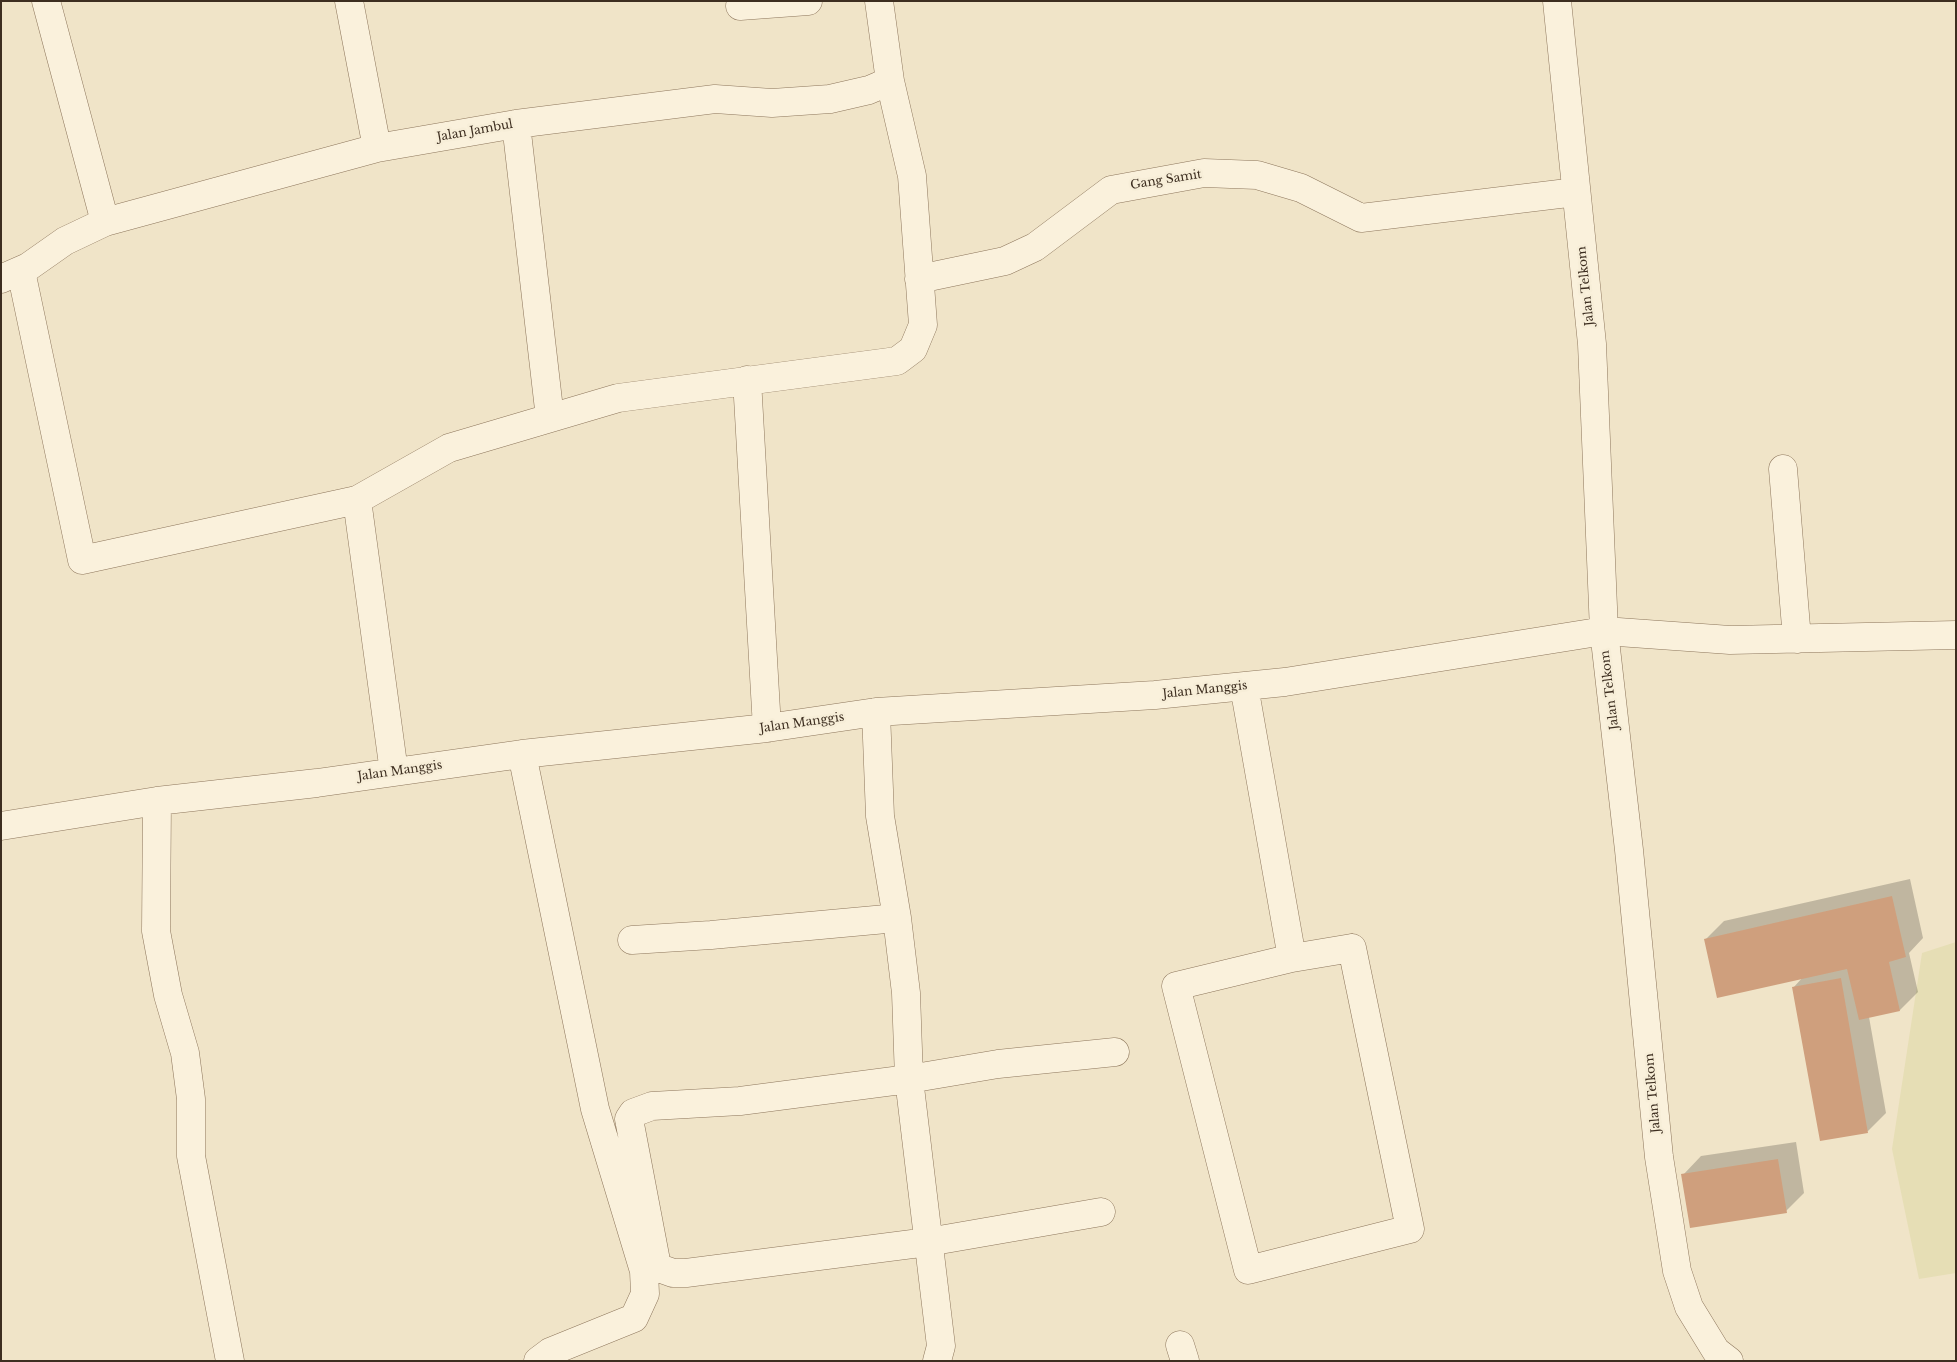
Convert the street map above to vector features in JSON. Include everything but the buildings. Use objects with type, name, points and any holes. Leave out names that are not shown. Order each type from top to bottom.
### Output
[{"type":"street","points":[[46,1],[105,222]]},
{"type":"street","points":[[348,1],[377,148]]},
{"type":"street","points":[[740,6],[808,1]]},
{"type":"street","points":[[11,275],[82,560],[357,500],[449,448],[618,398],[898,361],[913,349],[923,325],[912,176],[890,81],[879,1]]},
{"type":"street","name":"Jalan Telkom","points":[[1557,1],[1592,344],[1604,631],[1629,850],[1659,1157],[1677,1271],[1689,1307],[1715,1357]]},
{"type":"street","name":"Jalan Jambul","points":[[11,275],[65,241],[105,222],[377,148],[516,124],[715,99],[772,102],[830,99],[869,90],[890,81]]},
{"type":"street","points":[[516,124],[550,418]]},
{"type":"street","name":"Gang Samit","points":[[919,279],[1005,261],[1035,247],[1111,190],[1204,173],[1257,175],[1301,188],[1361,218],[1576,192]]},
{"type":"street","points":[[747,380],[767,728]]},
{"type":"street","points":[[1784,470],[1797,640]]},
{"type":"street","points":[[357,500],[394,772]]},
{"type":"street","name":"Jalan Manggis","points":[[1,826],[157,801],[394,772],[522,754],[767,728],[876,712],[1155,695],[1285,682],[1604,631],[1730,640],[1956,635]]},
{"type":"street","points":[[1244,686],[1292,958]]},
{"type":"street","points":[[876,712],[880,816],[898,918],[906,993],[909,1079],[940,1346],[937,1361]]},
{"type":"street","points":[[522,754],[595,1109],[644,1271],[645,1294],[634,1318],[550,1352],[538,1361]]},
{"type":"street","points":[[157,801],[156,931],[168,996],[185,1053],[191,1099],[191,1156],[230,1361]]},
{"type":"street","points":[[632,940],[711,935],[898,918]]},
{"type":"street","points":[[1352,948],[1410,1229],[1248,1270],[1176,986],[1292,958],[1352,948]]},
{"type":"street","points":[[1101,1212],[928,1242],[686,1273],[663,1270],[659,1268],[656,1261],[629,1119],[633,1113],[652,1106],[740,1101],[909,1079],[998,1064],[1115,1052]]},
{"type":"shaded area","points":[[1956,942],[1956,1273],[1919,1279],[1892,1149],[1922,953]]}]
